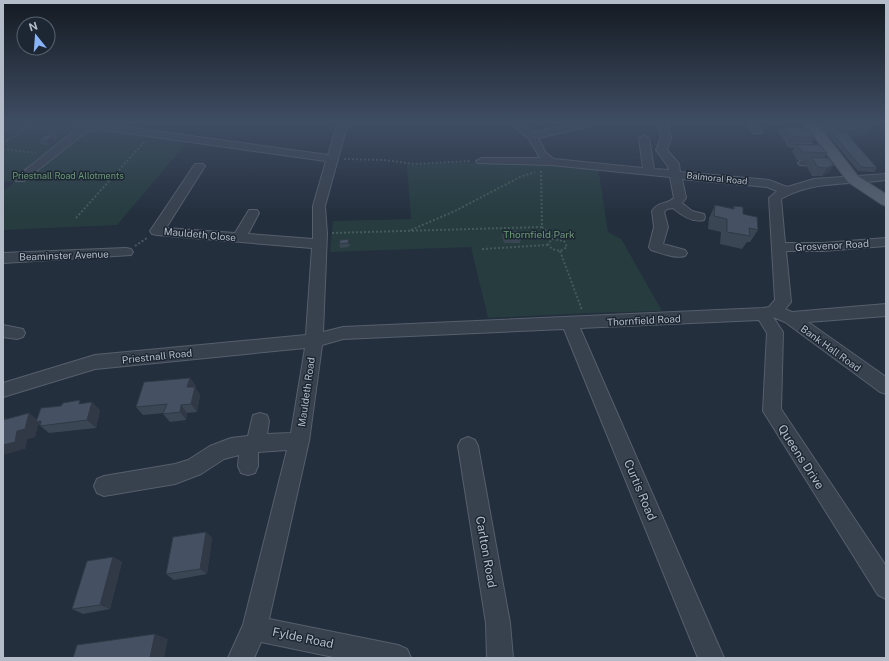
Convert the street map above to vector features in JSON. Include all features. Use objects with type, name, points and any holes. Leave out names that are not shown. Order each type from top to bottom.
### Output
[{"type":"main road","points":[[832,153],[853,179],[886,201]]},
{"type":"street","points":[[292,153],[333,159]]},
{"type":"street","name":"Mauldeth Road","points":[[241,658],[255,628],[299,441],[314,341],[319,239],[319,206],[335,153]]},
{"type":"street","points":[[540,153],[542,155],[544,165]]},
{"type":"street","points":[[646,153],[648,171]]},
{"type":"street","points":[[663,153],[673,164],[680,198],[675,204],[663,206],[658,212],[662,227],[656,247],[680,253]]},
{"type":"street","points":[[20,179],[50,154]]},
{"type":"street","name":"Balmoral Road","points":[[482,161],[675,173],[769,184],[785,190]]},
{"type":"street","points":[[804,162],[841,164]]},
{"type":"street","name":"Mauldeth Close","points":[[199,166],[158,231],[239,238],[319,239]]},
{"type":"street","points":[[769,313],[783,302],[775,198],[785,190],[801,184],[853,179],[872,180],[886,177]]},
{"type":"street","points":[[675,204],[688,214],[699,217]]},
{"type":"street","points":[[239,238],[253,213]]},
{"type":"street","name":"Grosvenor Road","points":[[778,247],[823,247],[886,242]]},
{"type":"street","name":"Beaminster Avenue","points":[[3,258],[126,252]]},
{"type":"street","points":[[791,318],[886,310]]},
{"type":"street","name":"Thornfield Road","points":[[314,341],[343,333],[769,313]]},
{"type":"street","name":"Bank Hall Road","points":[[769,313],[791,318],[886,387]]},
{"type":"street","name":"Queens Drive","points":[[769,313],[775,332],[772,412],[886,587]]},
{"type":"street","name":"Curtis Road","points":[[578,323],[710,658]]},
{"type":"street","name":"Priestnall Road","points":[[3,390],[96,362],[314,341]]},
{"type":"street","points":[[248,466],[252,444],[260,421]]},
{"type":"street","points":[[104,486],[175,474],[194,467],[231,446],[299,441]]},
{"type":"street","name":"Carlton Road","points":[[468,446],[498,623],[500,658]]},
{"type":"street","name":"Fylde Road","points":[[255,628],[398,658]]},
{"type":"path","points":[[39,153],[50,154]]},
{"type":"path","points":[[76,218],[134,153]]},
{"type":"path","points":[[333,159],[384,160],[414,164],[482,161]]},
{"type":"path","points":[[542,227],[544,165]]},
{"type":"path","points":[[410,231],[533,172],[544,165]]},
{"type":"path","points":[[319,239],[410,231],[542,227],[555,239],[561,240],[567,245],[566,248],[560,250],[552,249],[548,245],[482,249]]},
{"type":"path","points":[[126,252],[158,231]]},
{"type":"path","points":[[548,245],[549,242],[555,239]]},
{"type":"path","points":[[560,250],[578,323]]},
{"type":"green space","name":"Priestnall Road Allotments","points":[[3,153],[178,153],[117,225],[3,230],[3,191],[15,182],[3,181]]},
{"type":"green space","name":"Thornfield Park","points":[[487,162],[598,167],[608,232],[621,239],[662,311],[488,318],[471,247],[330,252],[333,221],[411,219],[407,165]]},
{"type":"building","points":[[849,153],[864,153],[877,168],[861,167]]},
{"type":"building","points":[[811,157],[828,158],[834,165],[827,168],[818,167]]},
{"type":"building","points":[[715,205],[734,209],[734,206],[743,207],[743,214],[757,217],[758,230],[749,228],[750,236],[727,232],[727,219],[714,216]]},
{"type":"building","points":[[503,231],[518,231],[521,238],[505,239]]},
{"type":"building","points":[[349,239],[348,243],[339,244],[340,240]]},
{"type":"building","points":[[190,378],[187,387],[195,387],[191,404],[181,405],[180,412],[163,414],[167,404],[136,407],[144,382]]},
{"type":"building","points":[[80,400],[79,404],[92,402],[87,420],[40,426],[41,421],[36,422],[41,408],[61,406],[63,403]]},
{"type":"building","points":[[29,413],[25,429],[17,431],[15,442],[3,445],[3,420]]},
{"type":"building","points":[[206,532],[200,569],[166,574],[173,537]]},
{"type":"building","points":[[113,557],[100,605],[72,609],[87,561]]},
{"type":"building","points":[[155,634],[150,658],[73,658],[77,645]]}]
